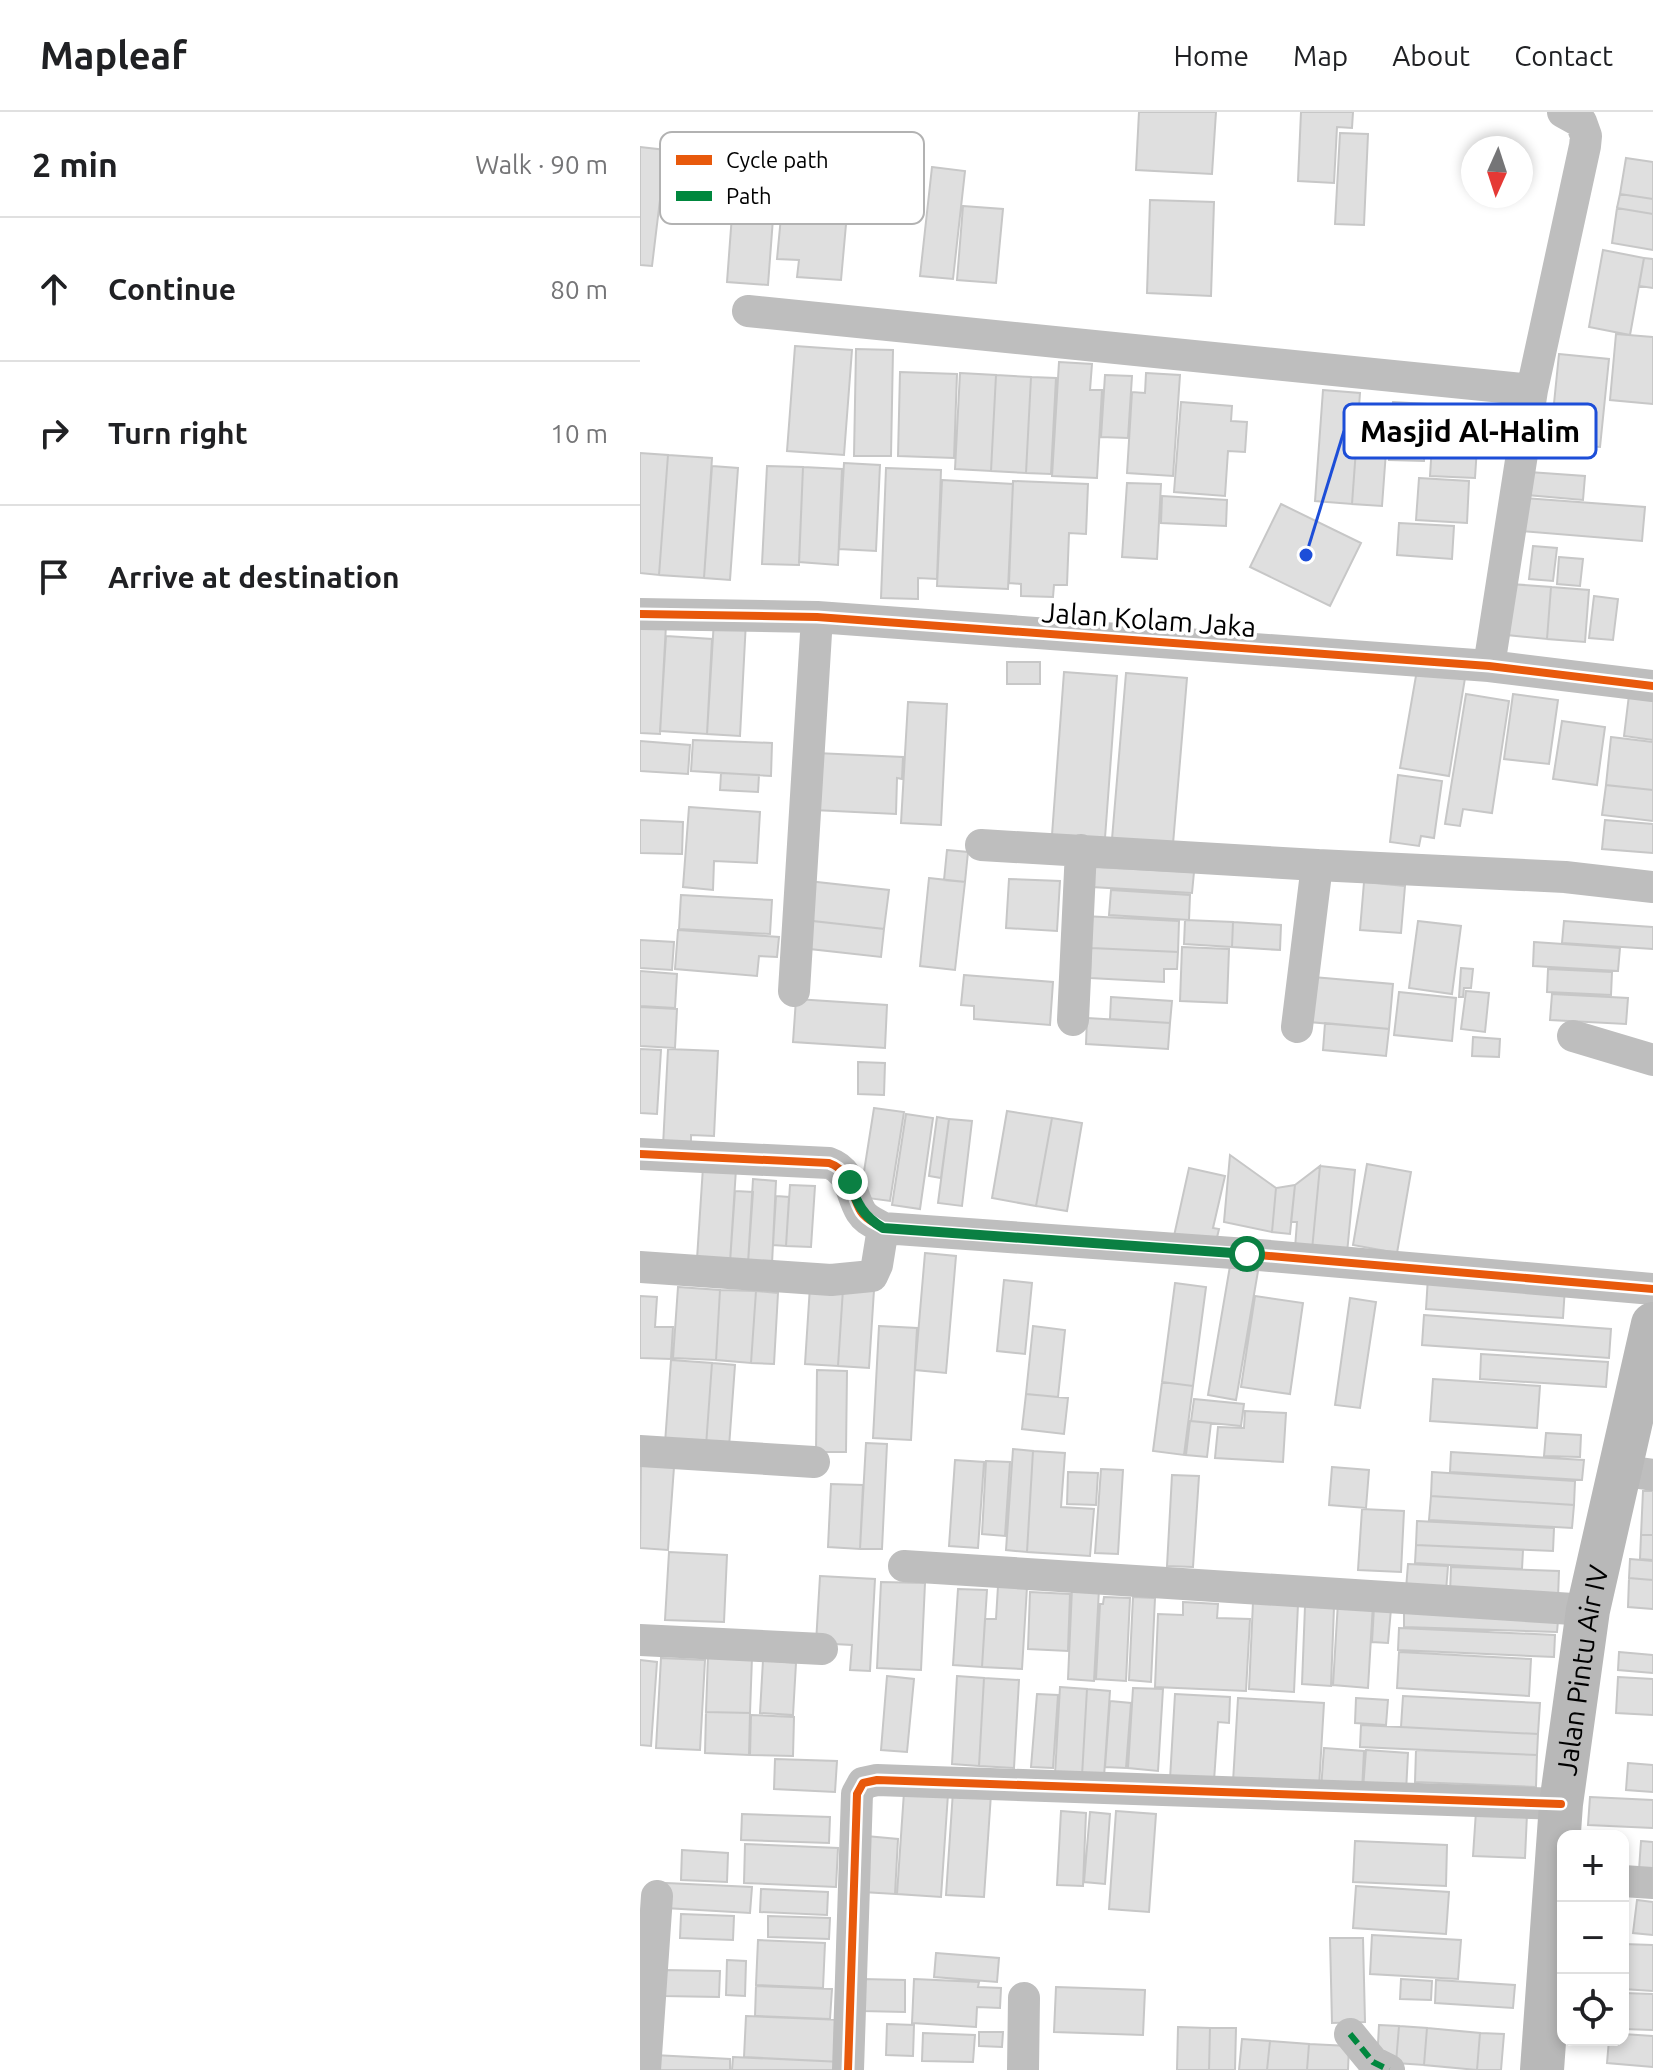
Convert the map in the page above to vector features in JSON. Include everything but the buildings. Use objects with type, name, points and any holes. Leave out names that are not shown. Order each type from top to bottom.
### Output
[{"type":"main road","name":"Jalan Pintu Air IV","points":[[1561,1830],[1561,1804],[1588,1610],[1635,1472],[1653,1324]]},
{"type":"main road","name":"Jalan Pintu Air IV","points":[[1542,2070],[1558,1902]]},
{"type":"street","points":[[1489,666],[1532,390],[1585,146],[1586,136],[1581,122],[1563,112]]},
{"type":"street","points":[[748,311],[1532,390]]},
{"type":"street","name":"Jalan Kolam Jaka","points":[[640,614],[817,617],[1489,666],[1653,686]]},
{"type":"street","points":[[794,991],[817,617]]},
{"type":"street","points":[[981,845],[1565,877],[1653,887]]},
{"type":"street","points":[[1073,1020],[1081,850]]},
{"type":"street","points":[[1297,1027],[1317,865]]},
{"type":"street","points":[[1573,1036],[1653,1060]]},
{"type":"street","points":[[640,1154],[829,1163],[844,1171],[861,1212],[883,1228],[1247,1254],[1653,1289]]},
{"type":"street","points":[[640,1267],[831,1280],[862,1279],[872,1276],[877,1265],[883,1228]]},
{"type":"street","points":[[640,1451],[814,1462]]},
{"type":"street","points":[[904,1566],[1588,1610]]},
{"type":"street","points":[[640,1640],[822,1649]]},
{"type":"street","points":[[848,2070],[857,1794],[863,1783],[877,1780],[1561,1804]]},
{"type":"street","points":[[1629,1881],[1653,1883]]},
{"type":"street","points":[[645,2070],[657,1896]]},
{"type":"street","points":[[1023,2070],[1024,1998]]},
{"type":"street","points":[[1350,2034],[1373,2062],[1389,2070]]},
{"type":"marked path","points":[[1350,2034],[1373,2062],[1389,2070]]},
{"type":"cycle path","points":[[640,614],[817,617],[1489,666],[1653,686]]},
{"type":"cycle path","points":[[640,1154],[829,1163],[846,1177],[863,1215],[883,1228],[1247,1254],[1653,1289]]},
{"type":"cycle path","points":[[848,2070],[857,1794],[863,1783],[877,1780],[1561,1804]]},
{"type":"place","name":"Masjid Al-Halim","points":[[1306,555]]},
{"type":"route","points":[[850,1182],[861,1212],[883,1228],[1247,1254]]}]
